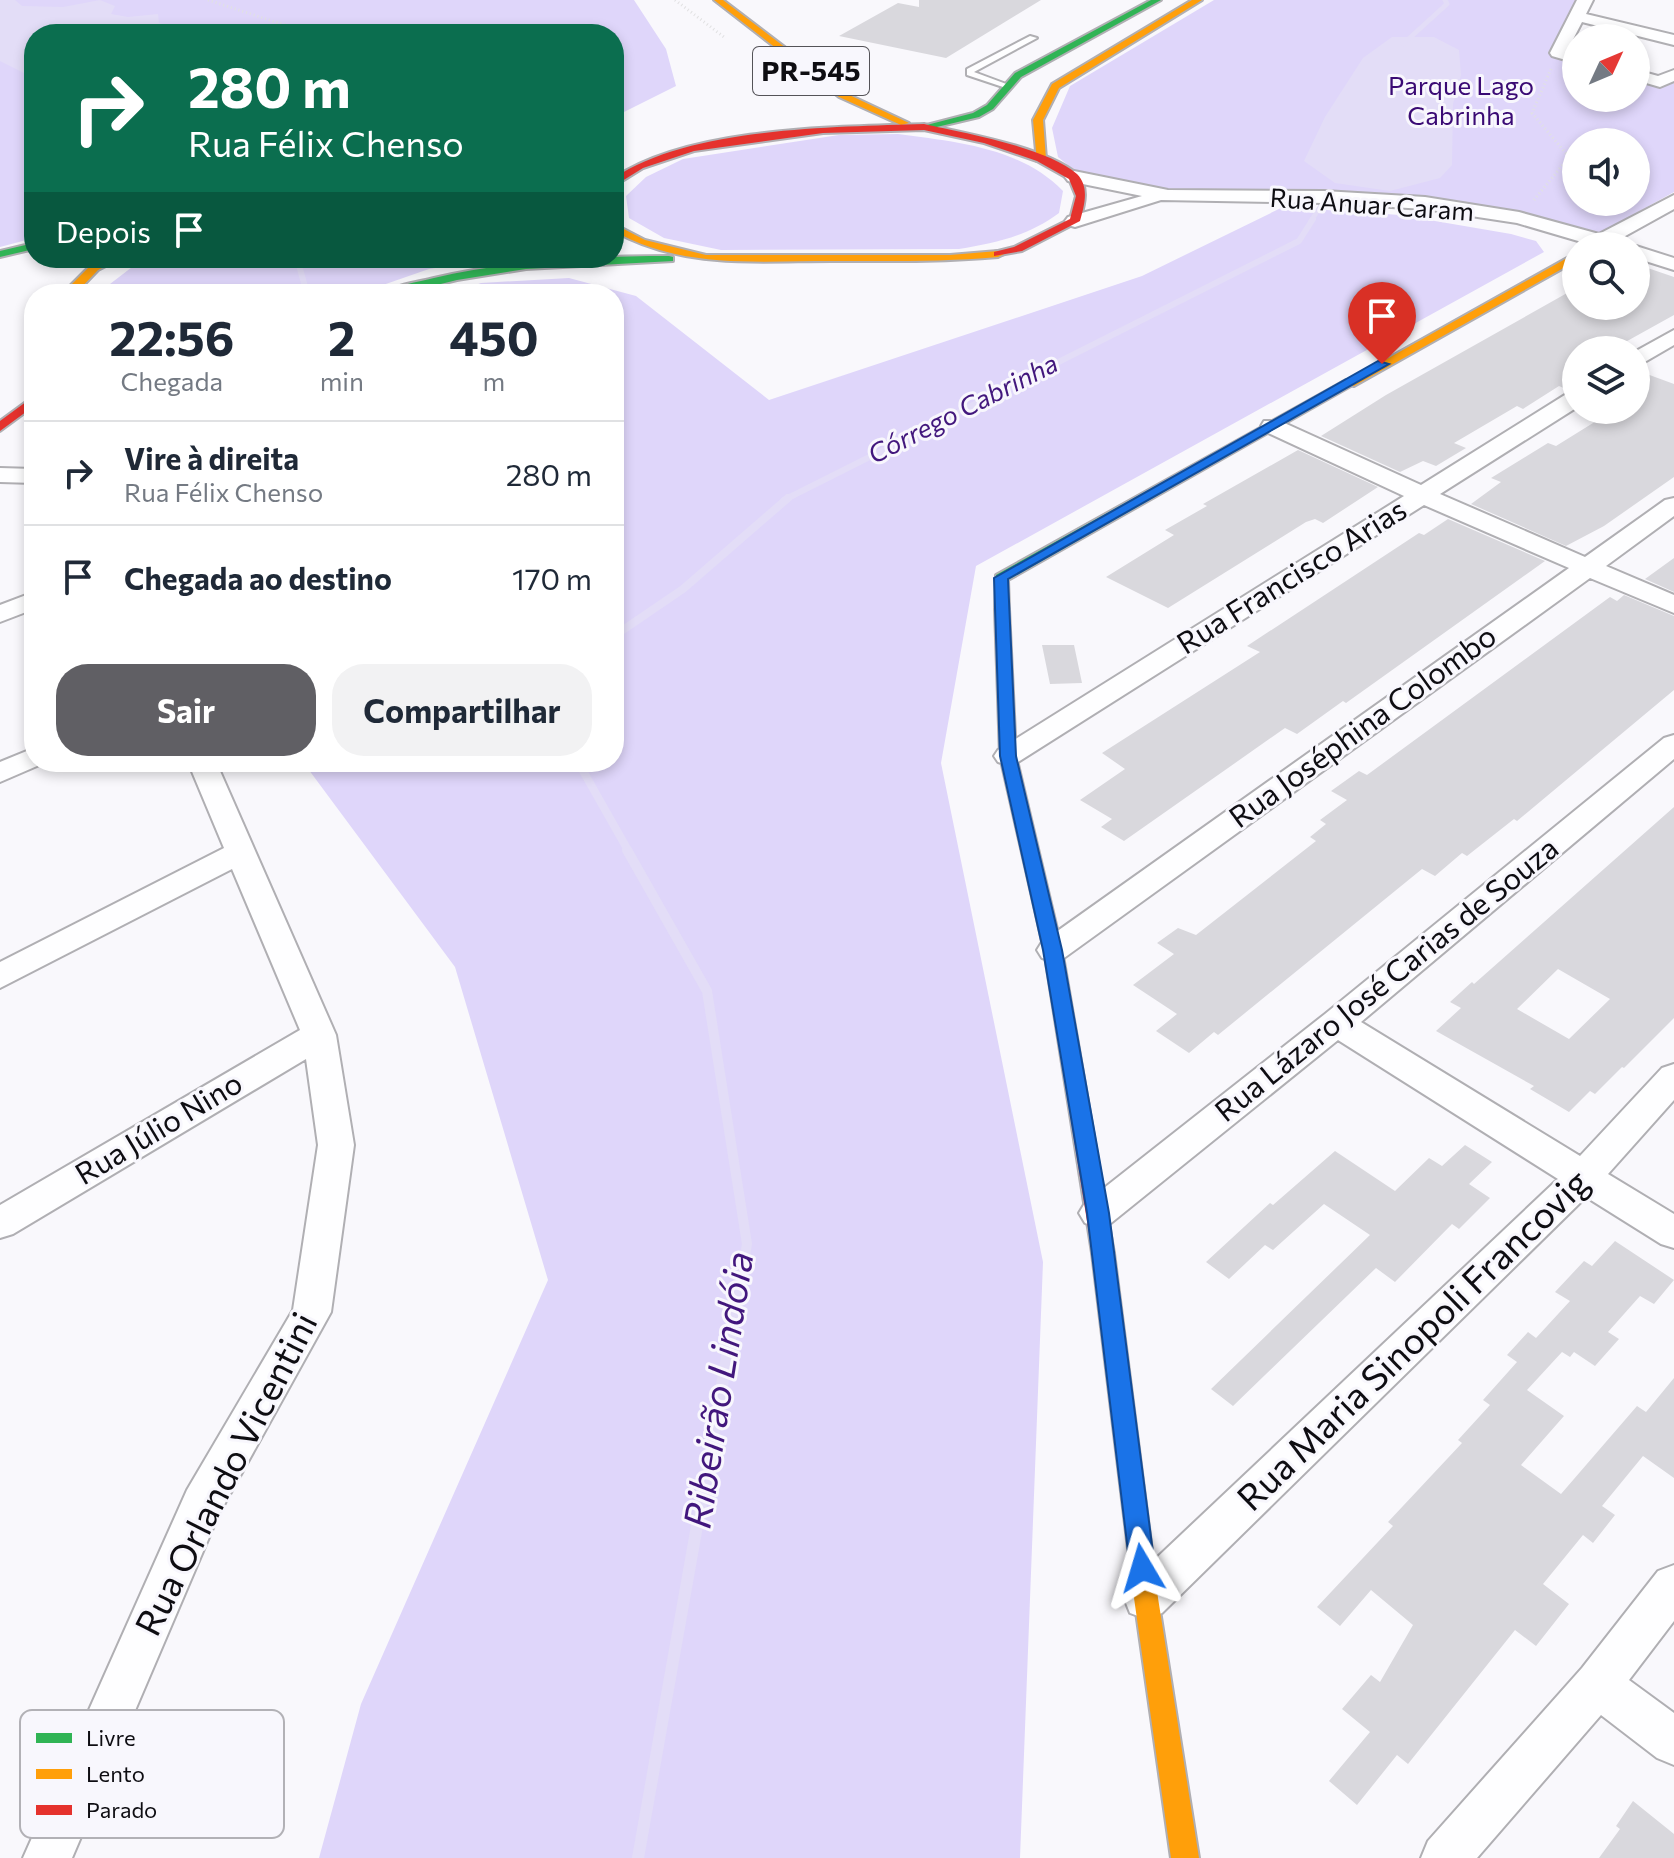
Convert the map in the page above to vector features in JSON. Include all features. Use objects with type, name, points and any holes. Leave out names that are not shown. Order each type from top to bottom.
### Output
[{"type":"main road","points":[[624,160],[774,135],[919,127],[976,115],[990,107],[1018,75],[1157,0]]},
{"type":"main road","points":[[1041,159],[1035,130],[1040,107],[1055,86],[1198,0]]},
{"type":"main road","name":"PR-545","points":[[711,5],[807,85],[820,108],[774,135]]},
{"type":"main road","name":"PR-545","points":[[711,5],[842,95],[919,127]]},
{"type":"main road","points":[[624,259],[988,256],[1053,234],[1075,221],[1081,196],[1074,177],[1041,159],[987,141],[919,127]]},
{"type":"main road","points":[[624,176],[664,155]]},
{"type":"main road","points":[[624,233],[641,242],[706,258]]},
{"type":"main road","points":[[1185,1858],[1146,1598],[1098,1213],[1053,950],[1008,756],[1001,578],[1562,264]]},
{"type":"main road","points":[[415,284],[486,268]]},
{"type":"main road","points":[[0,427],[24,408]]},
{"type":"street","points":[[1562,54],[1558,53],[1585,0]]},
{"type":"street","points":[[1576,16],[1674,40]]},
{"type":"street","points":[[1074,177],[1168,196]]},
{"type":"street","points":[[1075,221],[1168,196]]},
{"type":"street","name":"Rua Anuar Caram","points":[[1168,196],[1324,197],[1425,203],[1519,218],[1565,232]]},
{"type":"street","points":[[1624,232],[1674,201]]},
{"type":"street","points":[[0,258],[24,252]]},
{"type":"street","points":[[1650,256],[1674,264]]},
{"type":"street","points":[[1650,351],[1674,336]]},
{"type":"street","name":"Rua Francisco Arias","points":[[1008,756],[1562,407]]},
{"type":"street","points":[[1272,426],[1674,605]]},
{"type":"street","points":[[0,475],[24,476]]},
{"type":"street","name":"Rua Joséphina Colombo","points":[[1053,950],[1674,505]]},
{"type":"street","points":[[0,614],[24,604]]},
{"type":"street","name":"Rua Lázaro José Carias de Souza","points":[[1098,1213],[1337,1023],[1674,744]]},
{"type":"street","points":[[0,773],[24,762]]},
{"type":"street","name":"Rua Orlando Vicentini","points":[[112,1710],[202,1504],[312,1312],[336,1145],[319,1035],[206,772]]},
{"type":"street","points":[[0,976],[239,853]]},
{"type":"street","points":[[1337,1023],[1674,1233]]},
{"type":"street","name":"Rua Júlio Nino","points":[[0,1223],[319,1035]]},
{"type":"street","name":"Rua Maria Sinopoli Francovig","points":[[1146,1598],[1583,1177],[1674,1077]]},
{"type":"street","points":[[1445,1858],[1598,1684],[1674,1586]]},
{"type":"street","points":[[1598,1684],[1674,1742]]},
{"type":"street","name":"Rua Orlando Vicentini","points":[[47,1858],[56,1838]]},
{"type":"lane","points":[[1006,87],[977,79],[970,71],[1033,38]]},
{"type":"path","points":[[208,0],[282,24]]},
{"type":"path","points":[[1519,218],[1569,157],[1532,113],[1558,53]]},
{"type":"green space","points":[[0,0],[634,0],[666,49],[676,86],[624,112],[624,24],[24,24],[24,241],[0,247]]},
{"type":"green space","name":"Parque Lago Cabrinha","points":[[1214,0],[1579,0],[1566,24],[1562,24],[1562,31],[1552,50],[1562,55],[1562,112],[1650,112],[1650,80],[1669,85],[1674,83],[1674,192],[1650,205],[1650,128],[1562,128],[1562,216],[1631,216],[1602,232],[1590,232],[1520,215],[1173,193],[1080,175],[1058,157],[1052,128],[1070,86]]},
{"type":"green space","points":[[898,134],[986,149],[1027,165],[1063,191],[1059,213],[1011,237],[959,249],[721,250],[664,238],[629,218],[626,196],[646,177],[683,159],[839,135]]},
{"type":"green space","points":[[1283,207],[1400,215],[1511,234],[1536,241],[1544,252],[976,566],[941,763],[1043,1262],[1020,1858],[319,1858],[361,1704],[548,1280],[455,967],[310,772],[624,772],[624,293],[636,296],[769,400],[1142,276]]},
{"type":"green space","points":[[131,268],[435,268],[386,284],[110,284]]},
{"type":"green space","points":[[569,278],[591,284],[478,284],[481,283]]},
{"type":"shaded area","points":[[0,0],[15,0],[22,6],[63,7],[100,0],[115,6],[111,14],[128,17],[158,14],[159,23],[163,24],[24,24],[24,73],[0,61]]},
{"type":"shaded area","points":[[1392,37],[1434,37],[1459,50],[1461,75],[1453,104],[1452,165],[1440,178],[1390,191],[1335,183],[1304,161],[1325,117],[1363,58]]},
{"type":"building","points":[[919,0],[1041,0],[946,58],[839,36],[898,3],[919,7]]},
{"type":"building","points":[[1650,269],[1674,277],[1674,315],[1636,336],[1562,336],[1562,387],[1559,386],[1523,409],[1517,406],[1454,443],[1466,448],[1436,466],[1423,461],[1400,472],[1321,436],[1386,395],[1562,296],[1562,320],[1650,320]]},
{"type":"building","points":[[1650,375],[1674,384],[1674,477],[1604,526],[1566,546],[1471,504],[1501,482],[1491,478],[1548,443],[1556,446],[1591,424],[1650,424]]},
{"type":"building","points":[[1298,450],[1378,487],[1323,523],[1315,519],[1306,522],[1168,608],[1106,577],[1174,535],[1165,530],[1207,506],[1203,504]]},
{"type":"building","points":[[1448,519],[1545,561],[1346,703],[1343,701],[1297,734],[1285,728],[1124,841],[1101,827],[1112,819],[1080,800],[1125,769],[1102,753],[1260,652],[1247,646],[1419,533],[1424,535]]},
{"type":"building","points":[[1674,558],[1674,592],[1645,579]]},
{"type":"building","points":[[1624,595],[1674,616],[1674,690],[1517,821],[1514,819],[1467,856],[1462,853],[1435,876],[1422,869],[1218,1035],[1214,1032],[1189,1053],[1156,1031],[1177,1014],[1133,985],[1174,954],[1157,943],[1178,928],[1196,935],[1316,841],[1310,837],[1326,824],[1320,820],[1347,800],[1331,791],[1359,771],[1367,775],[1610,597],[1617,601]]},
{"type":"building","points":[[1042,645],[1074,645],[1082,683],[1050,684]]},
{"type":"building","points":[[1674,807],[1674,1018],[1595,1094],[1590,1091],[1569,1112],[1530,1089],[1534,1086],[1436,1031],[1461,1008],[1450,1002],[1472,982],[1474,984]],"holes":[[[1558,969],[1610,999],[1569,1039],[1517,1009]]]},
{"type":"building","points":[[1465,1145],[1492,1162],[1469,1184],[1490,1198],[1459,1229],[1452,1224],[1395,1282],[1376,1268],[1233,1406],[1211,1389],[1370,1235],[1324,1204],[1273,1250],[1265,1245],[1229,1279],[1206,1262],[1270,1203],[1273,1205],[1335,1151],[1395,1191],[1429,1158],[1442,1166]]},
{"type":"building","points":[[1615,1241],[1674,1280],[1654,1304],[1640,1296],[1608,1332],[1619,1339],[1595,1366],[1574,1352],[1570,1357],[1562,1352],[1527,1390],[1564,1416],[1521,1465],[1561,1494],[1637,1406],[1646,1412],[1674,1378],[1674,1478],[1643,1456],[1602,1506],[1615,1515],[1593,1543],[1583,1535],[1543,1584],[1569,1604],[1536,1646],[1515,1630],[1408,1764],[1397,1755],[1357,1805],[1329,1781],[1370,1732],[1342,1709],[1371,1675],[1380,1682],[1413,1625],[1371,1590],[1340,1626],[1317,1607],[1393,1526],[1388,1522],[1462,1443],[1458,1440],[1490,1405],[1483,1400],[1517,1362],[1507,1355],[1528,1332],[1536,1338],[1570,1301],[1555,1292],[1584,1261],[1592,1266]]},
{"type":"building","points":[[1633,1801],[1674,1834],[1674,1858],[1599,1858],[1620,1829],[1616,1826]]},
{"type":"waterway","name":"Córrego Cabrinha","points":[[1403,44],[1447,4],[1445,0]]},
{"type":"waterway","name":"Córrego Cabrinha","points":[[1311,221],[1322,204]]},
{"type":"waterway","name":"Córrego Cabrinha","points":[[784,500],[1299,241],[1313,219]]},
{"type":"waterway","name":"Ribeirão Lindóia","points":[[300,268],[304,284]]},
{"type":"waterway","name":"Córrego Cabrinha","points":[[624,629],[683,589],[788,498]]},
{"type":"waterway","name":"Ribeirão Lindóia","points":[[584,772],[629,852]]},
{"type":"waterway","name":"Ribeirão Lindóia","points":[[627,850],[707,991],[747,1244],[738,1297]]},
{"type":"waterway","name":"Ribeirão Lindóia","points":[[638,1858],[738,1295]]},
{"type":"traffic: fast","points":[[924,127],[976,115],[990,107],[1018,75],[1157,0]]},
{"type":"traffic: fast","points":[[0,254],[24,248]]},
{"type":"traffic: fast","points":[[624,260],[669,259]]},
{"type":"traffic: fast","points":[[422,284],[509,268]]},
{"type":"traffic: fast","points":[[1002,609],[1001,578],[1350,383]]},
{"type":"traffic: slow","points":[[718,0],[842,95],[904,123]]},
{"type":"traffic: slow","points":[[1041,159],[1038,120],[1055,86],[1198,0]]},
{"type":"traffic: slow","points":[[624,233],[641,242],[706,258],[950,258],[998,254]]},
{"type":"traffic: slow","points":[[1350,383],[1562,264]]},
{"type":"traffic: slow","points":[[78,284],[94,268]]},
{"type":"traffic: slow","points":[[1103,1253],[1146,1598],[1185,1858]]},
{"type":"traffic: jam","points":[[624,176],[639,166],[692,148],[823,130],[924,127],[987,141],[1041,159],[1074,177],[1081,196],[1075,221],[1018,249],[998,254]]},
{"type":"traffic: jam","points":[[0,427],[24,408]]},
{"type":"traffic: jam","points":[[1002,609],[1008,756],[1053,950],[1103,1253]]},
{"type":"route","points":[[1142,1568],[1098,1213],[1053,950],[1008,756],[1001,578],[1382,364]]}]
